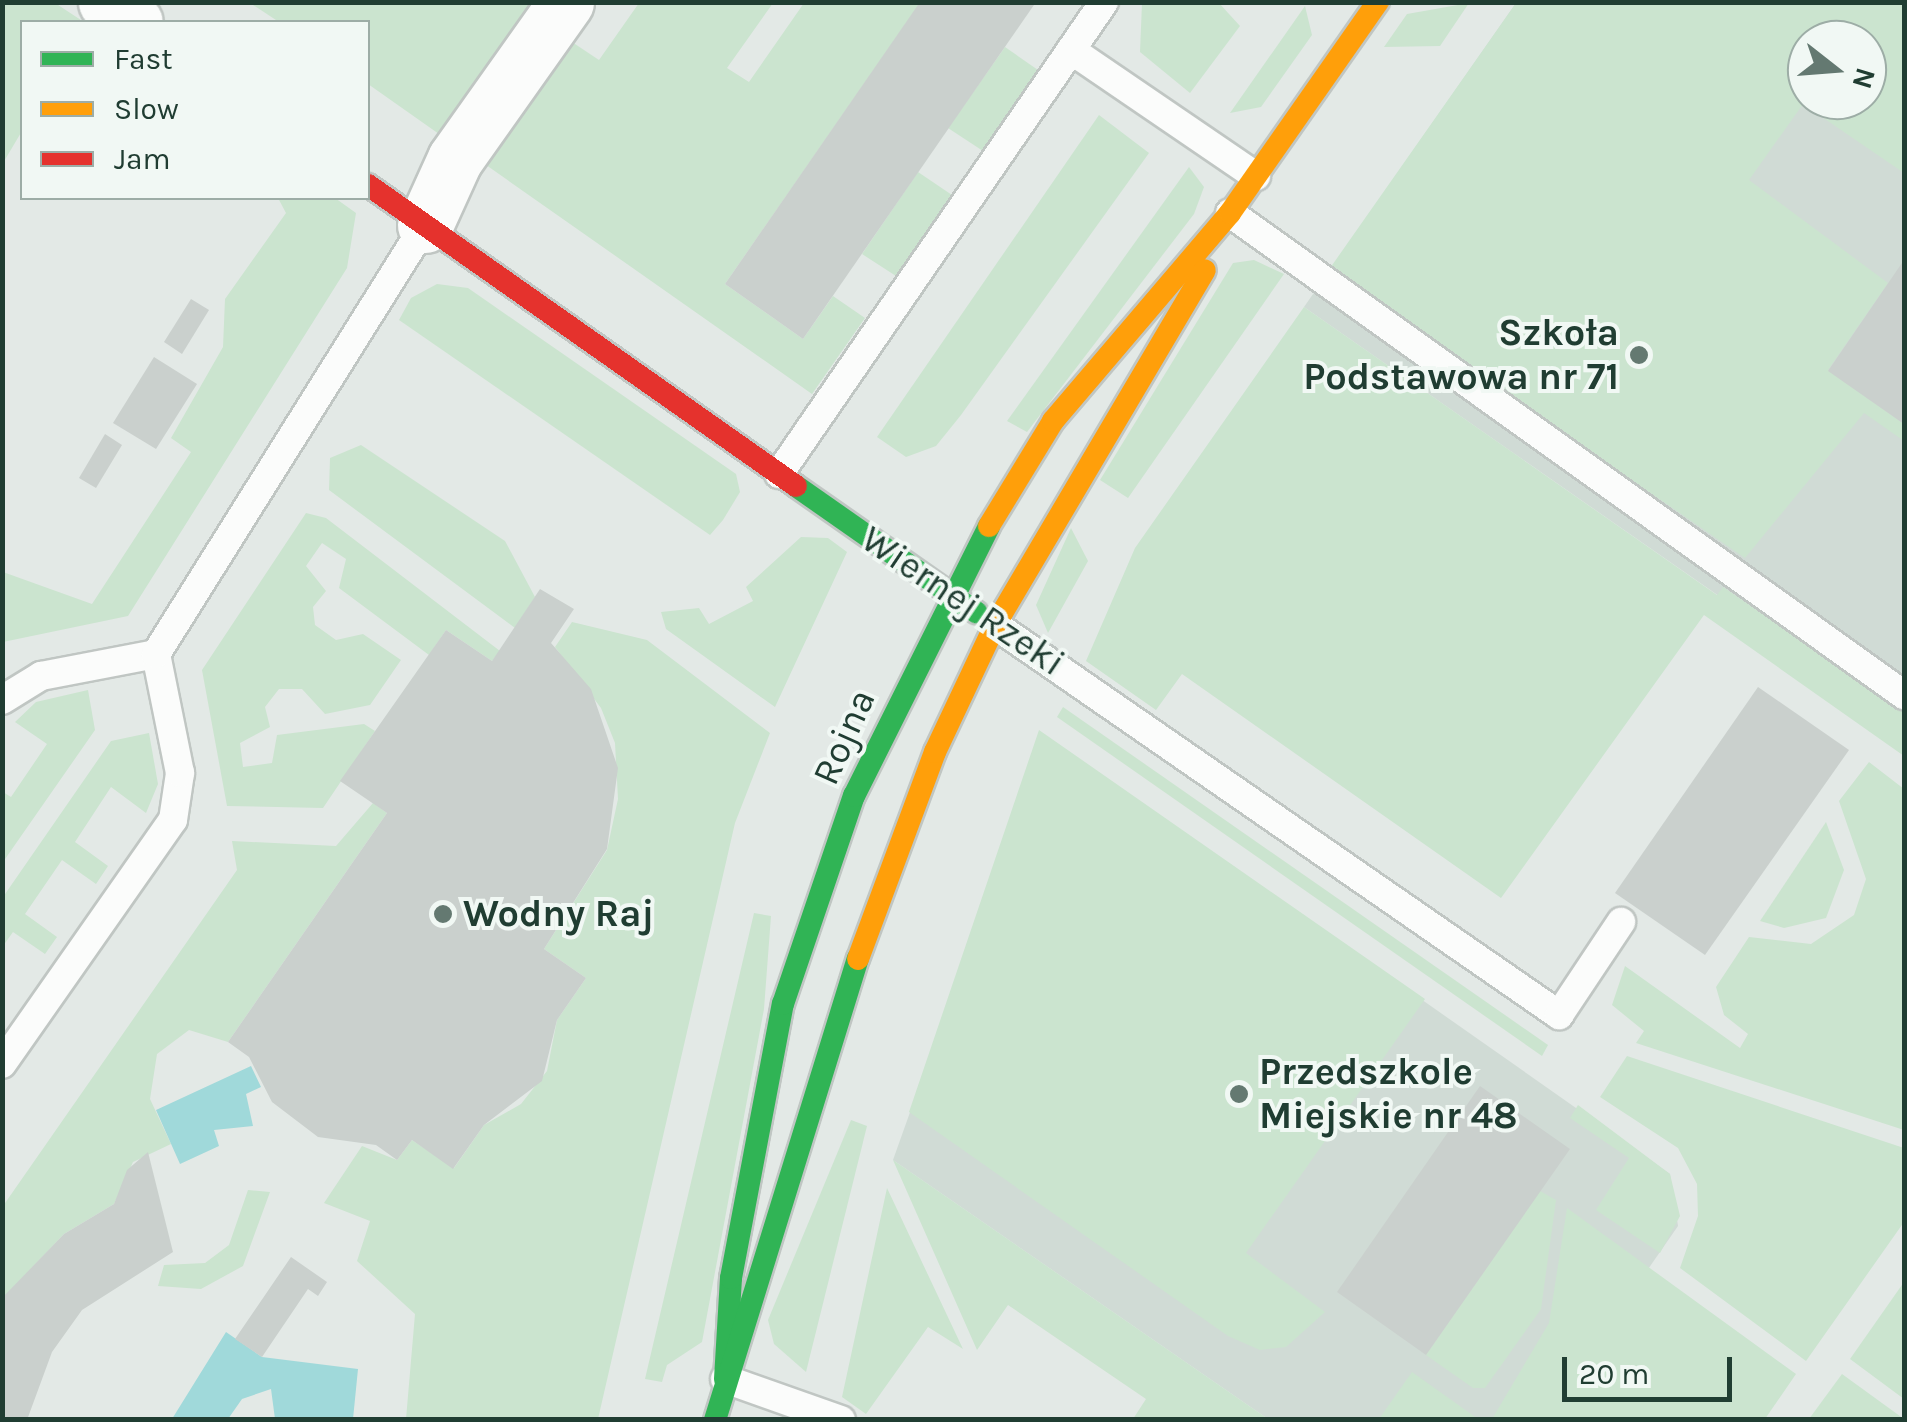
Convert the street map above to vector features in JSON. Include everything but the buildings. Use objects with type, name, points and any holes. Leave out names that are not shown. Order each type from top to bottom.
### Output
[{"type":"street","points":[[106,2],[131,20]]},
{"type":"street","points":[[425,225],[455,159],[566,2]]},
{"type":"street","name":"Rojna","points":[[726,1379],[731,1278],[783,1004],[854,796],[948,592],[1052,421],[1230,213],[1378,2]]},
{"type":"street","name":"Wiernej Rzeki","points":[[370,186],[995,626]]},
{"type":"street","name":"Rojna","points":[[715,1420],[879,890],[995,626],[1201,279],[1230,213]]},
{"type":"lane","points":[[779,474],[1104,2]]},
{"type":"lane","points":[[1071,50],[1256,176]]},
{"type":"lane","points":[[1230,213],[1904,695]]},
{"type":"lane","points":[[2,1064],[173,820],[180,773],[156,654],[425,225]]},
{"type":"lane","name":"Wiernej Rzeki","points":[[995,626],[1559,1015],[1621,922]]},
{"type":"lane","points":[[2,700],[41,676],[156,654]]},
{"type":"lane","points":[[726,1379],[840,1420]]},
{"type":"shaded area","name":"Szkoła Podstawowa nr 71","points":[[1516,3],[1904,3],[1904,725],[1304,307]]},
{"type":"shaded area","name":"Przedszkole Miejskie nr 48","points":[[1082,761],[1670,1174],[1678,1226],[1544,1419],[1268,1419],[893,1160],[965,958]]},
{"type":"green space","points":[[3,2],[55,3],[81,20],[20,20],[20,134],[3,163]]},
{"type":"green space","points":[[250,3],[531,3],[439,134],[370,85],[370,20],[276,20]]},
{"type":"green space","points":[[639,3],[773,3],[727,68],[749,82],[804,3],[920,3],[725,284],[803,339],[833,296],[865,318],[812,394],[479,160],[563,36],[599,60]]},
{"type":"green space","points":[[1142,3],[1219,3],[1240,26],[1190,93],[1140,52]]},
{"type":"green space","points":[[1469,3],[1440,46],[1384,47],[1407,14]]},
{"type":"green space","name":"Szkoła Podstawowa nr 71","points":[[1516,3],[1904,3],[1904,173],[1826,120],[1887,120],[1887,20],[1787,20],[1787,120],[1792,120],[1749,180],[1888,283],[1828,370],[1904,424],[1904,441],[1864,413],[1745,558],[1328,271]]},
{"type":"green space","points":[[1305,6],[1312,35],[1261,107],[1230,113]]},
{"type":"green space","points":[[1005,47],[1038,70],[983,151],[948,128]]},
{"type":"green space","points":[[1099,115],[1149,153],[961,415],[936,446],[906,457],[877,437]]},
{"type":"green space","points":[[1189,167],[1204,187],[1194,214],[1027,432],[1007,421]]},
{"type":"green space","points":[[918,172],[952,195],[896,276],[862,254]]},
{"type":"green space","points":[[279,200],[338,200],[356,213],[347,268],[128,616],[3,642],[3,572],[92,604],[191,452],[171,438],[223,347],[225,299],[286,213]]},
{"type":"green space","points":[[1254,260],[1284,274],[1128,498],[1100,480],[1233,263]]},
{"type":"green space","points":[[437,284],[468,288],[736,474],[740,492],[710,535],[399,320],[411,298]]},
{"type":"green space","points":[[1304,307],[1717,595],[1723,587],[1904,711],[1904,756],[1704,615],[1501,898],[1182,674],[1156,710],[1086,661],[1135,548]]},
{"type":"green space","points":[[361,445],[505,541],[535,597],[515,628],[329,490],[330,458]]},
{"type":"green space","points":[[306,513],[326,518],[500,651],[492,661],[446,630],[429,655],[339,588],[346,559],[322,543],[306,566],[326,591],[313,607],[315,625],[336,640],[363,634],[401,660],[370,705],[325,714],[302,689],[279,689],[265,707],[270,727],[240,743],[243,767],[272,763],[277,735],[364,724],[375,731],[323,808],[227,806],[202,670]]},
{"type":"green space","points":[[1071,528],[1088,561],[1048,633],[1036,605]]},
{"type":"green space","points":[[801,537],[828,538],[847,552],[775,707],[666,629],[661,612],[699,608],[709,624],[753,601],[746,587]]},
{"type":"green space","points":[[572,622],[647,640],[770,733],[735,823],[598,1419],[406,1419],[415,1314],[357,1261],[370,1221],[324,1203],[362,1146],[397,1160],[412,1140],[454,1168],[484,1125],[521,1104],[547,1071],[557,1020],[586,978],[544,949],[607,850],[618,799],[615,743],[601,708],[555,647]]},
{"type":"green space","points":[[88,690],[95,730],[3,862],[3,792],[11,797],[47,744],[15,722],[36,702]]},
{"type":"green space","points":[[1063,707],[1548,1045],[1542,1056],[1057,717]]},
{"type":"green space","points":[[1039,730],[1425,999],[1246,1253],[1325,1312],[1286,1347],[1260,1350],[1228,1336],[909,1112]]},
{"type":"green space","points":[[149,733],[158,784],[146,813],[111,787],[75,842],[108,866],[96,884],[62,860],[25,914],[57,937],[45,954],[13,932],[3,946],[3,897],[111,741]]},
{"type":"green space","points":[[1869,762],[1904,789],[1904,1130],[1636,1043],[1644,1031],[1612,1005],[1625,966],[1740,1048],[1748,1034],[1724,1015],[1716,987],[1749,937],[1811,944],[1854,915],[1866,879],[1839,801]]},
{"type":"green space","points":[[373,803],[387,813],[228,1042],[189,1030],[157,1054],[150,1099],[171,1144],[133,1162],[114,1204],[64,1234],[3,1298],[3,1206],[237,870],[232,841],[336,846]]},
{"type":"green space","points":[[1826,822],[1844,870],[1826,918],[1784,928],[1760,921]]},
{"type":"green space","points":[[754,913],[771,916],[764,1009],[702,1342],[667,1365],[662,1382],[645,1379]]},
{"type":"green space","points":[[1627,1056],[1904,1148],[1904,1222],[1806,1361],[1680,1268],[1698,1216],[1697,1184],[1678,1148],[1600,1097]]},
{"type":"green space","points":[[1578,1105],[1670,1174],[1680,1216],[1660,1253],[1596,1210],[1629,1158],[1570,1118]]},
{"type":"green space","points":[[851,1120],[867,1126],[806,1372],[774,1344],[768,1320]]},
{"type":"green space","points":[[893,1160],[1268,1419],[1133,1419],[1146,1399],[1008,1305],[977,1350]]},
{"type":"green space","points":[[887,1188],[963,1349],[928,1327],[866,1414],[842,1397]]},
{"type":"green space","points":[[248,1190],[270,1192],[243,1266],[201,1289],[158,1286],[164,1265],[205,1263],[229,1245]]},
{"type":"green space","points":[[1540,1191],[1556,1200],[1541,1309],[1485,1388],[1473,1388],[1426,1355]]},
{"type":"green space","points":[[1567,1208],[1796,1374],[1765,1419],[1492,1419],[1549,1323]]},
{"type":"green space","points":[[1904,1282],[1904,1399],[1850,1359]]},
{"type":"green space","points":[[1412,1372],[1478,1419],[1379,1419]]},
{"type":"green space","points":[[1842,1374],[1904,1419],[1809,1419]]},
{"type":"water","points":[[251,1066],[261,1087],[246,1094],[253,1126],[214,1130],[219,1146],[180,1164],[156,1110]]},
{"type":"water","points":[[226,1332],[262,1357],[358,1369],[353,1419],[275,1419],[271,1389],[242,1399],[228,1419],[172,1419]]},
{"type":"traffic: fast","points":[[796,486],[976,612]]},
{"type":"traffic: fast","points":[[725,1379],[731,1278],[783,1004],[854,796],[989,526]]},
{"type":"traffic: fast","points":[[715,1420],[858,959]]},
{"type":"traffic: slow","points":[[989,526],[1053,421],[1230,213],[1378,2]]},
{"type":"traffic: slow","points":[[858,959],[935,752],[995,625],[1205,270]]},
{"type":"traffic: jam","points":[[370,186],[796,486]]},
{"type":"place","name":"Szkoła Podstawowa nr 71","points":[[1639,355]]},
{"type":"place","name":"Wodny Raj","points":[[443,914]]},
{"type":"place","name":"Przedszkole Miejskie nr 48","points":[[1239,1094]]}]
